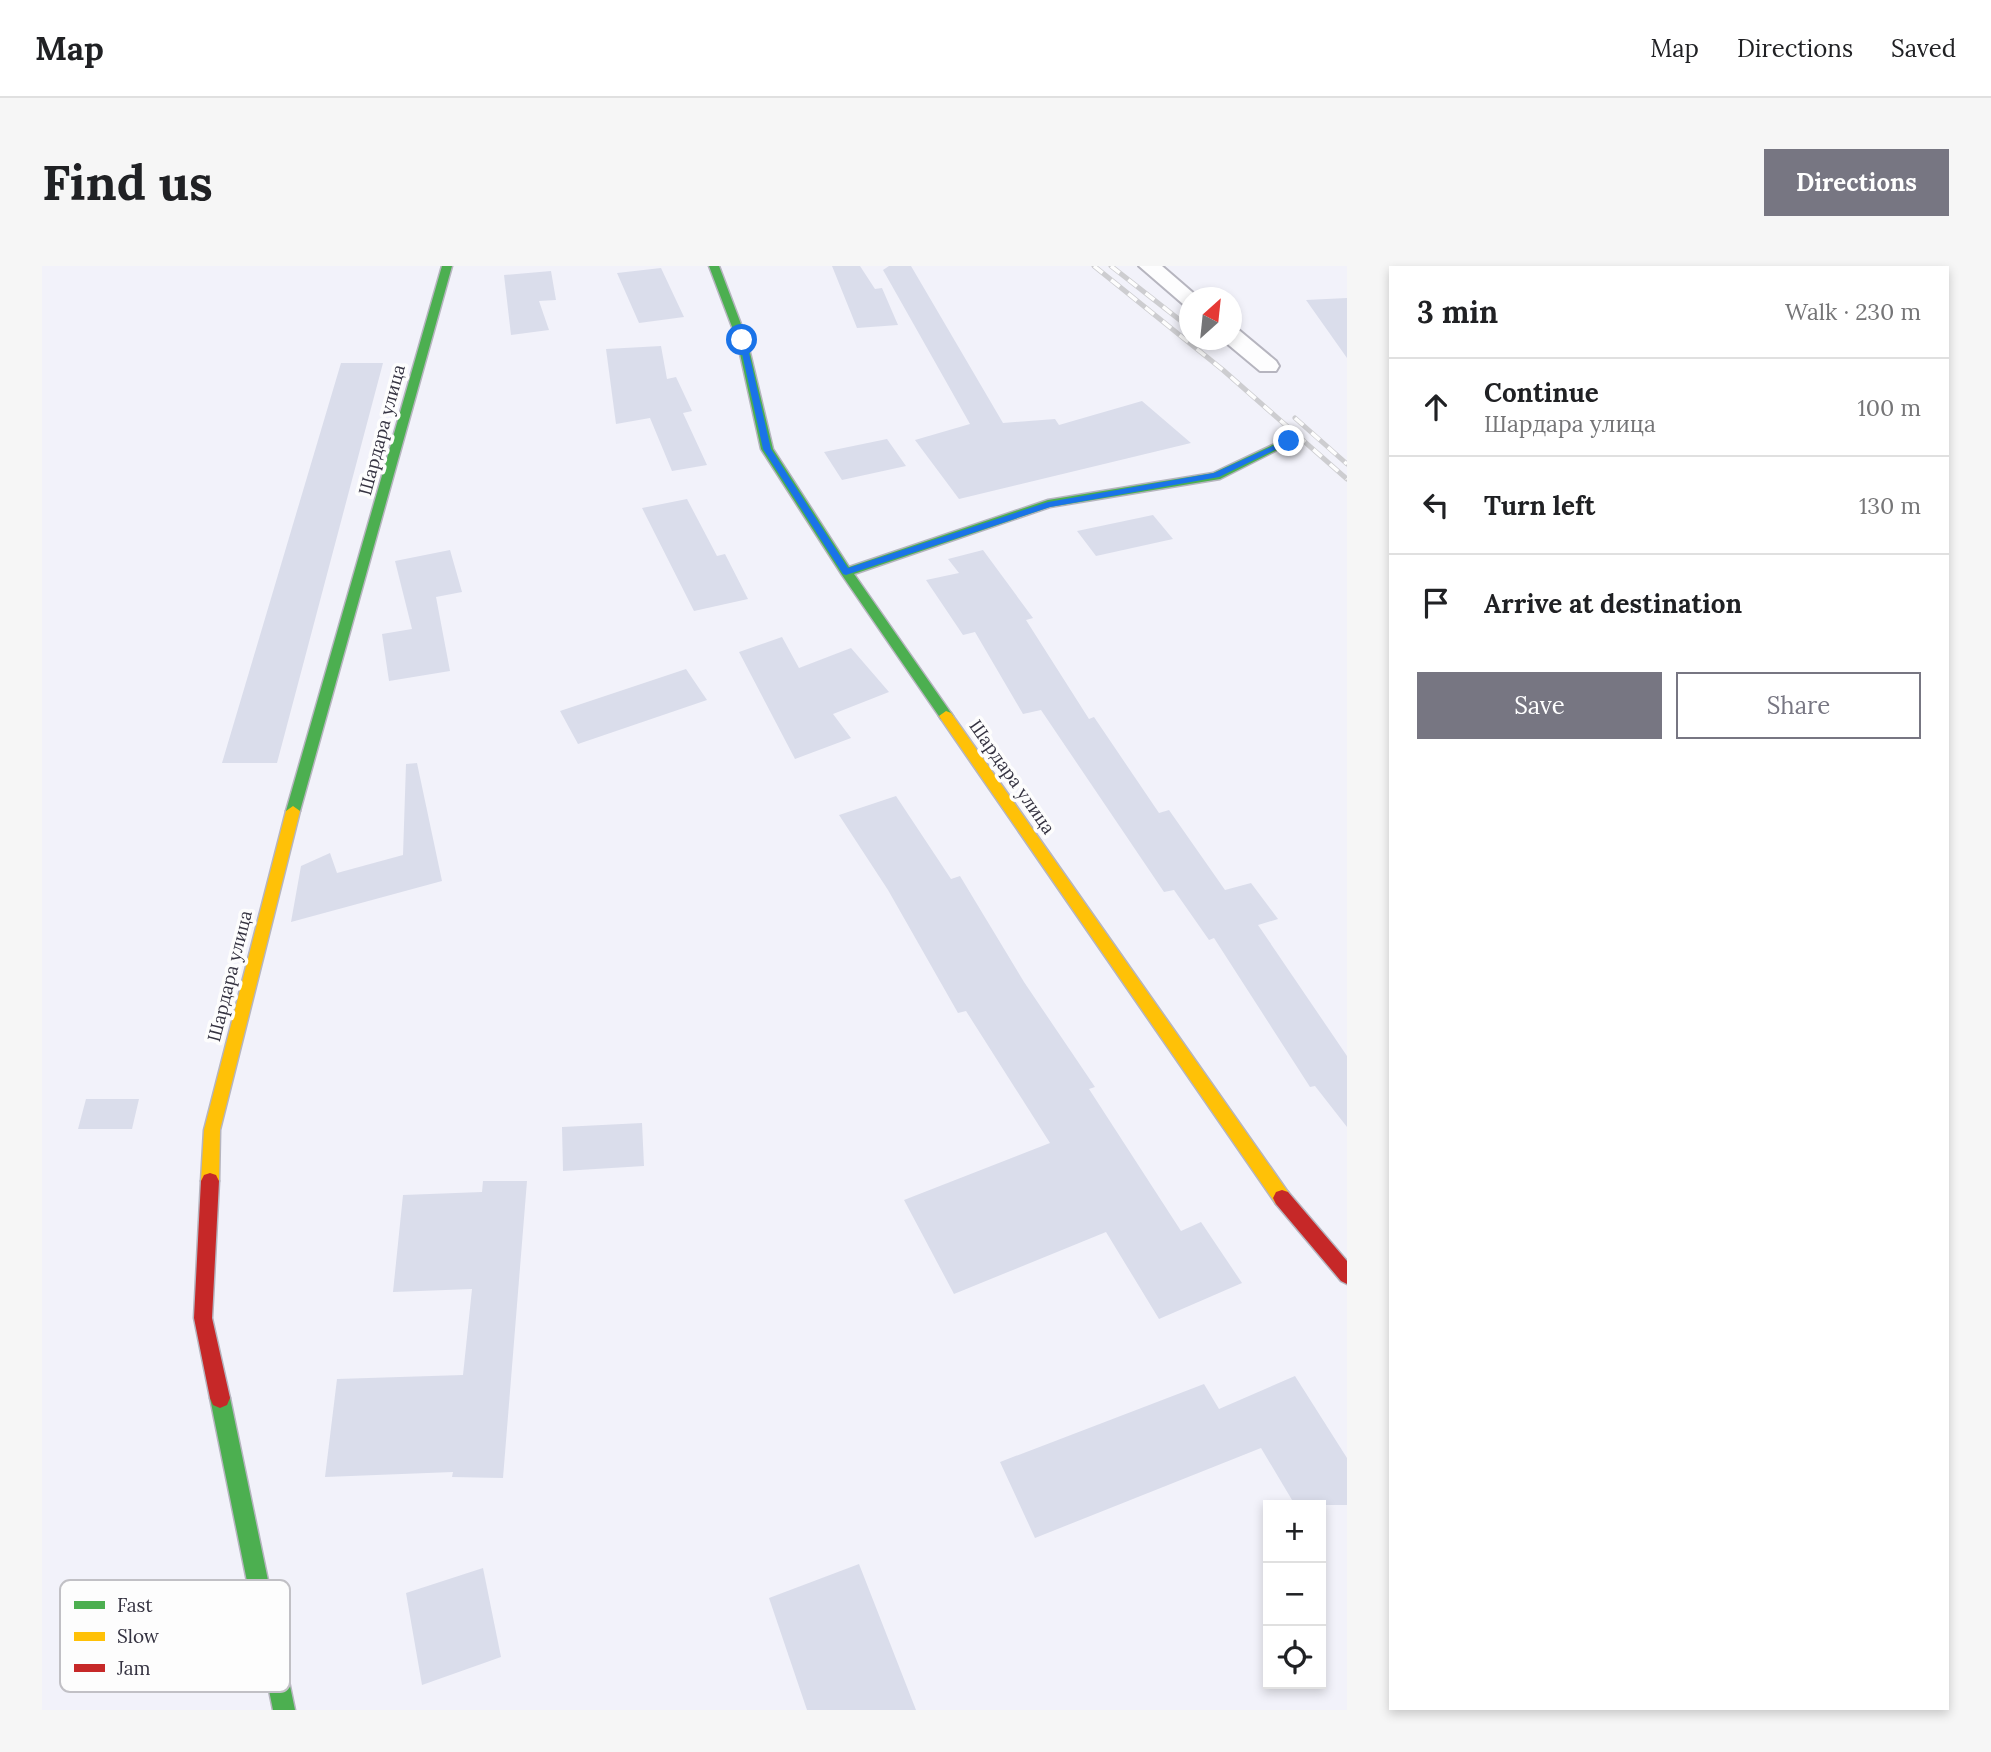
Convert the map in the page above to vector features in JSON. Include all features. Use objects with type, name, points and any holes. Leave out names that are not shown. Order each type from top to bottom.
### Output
[{"type":"street","name":"Шардара улица","points":[[257,1580],[203,1318],[212,1130],[284,844],[447,266]]},
{"type":"street","name":"Шардара улица","points":[[714,266],[742,340],[767,449],[846,572],[1274,1188],[1347,1275]]},
{"type":"street","points":[[1149,266],[1179,292]]},
{"type":"street","points":[[1242,345],[1268,366]]},
{"type":"street","points":[[846,572],[1048,505],[1216,476],[1289,441]]},
{"type":"street","name":"Шардара улица","points":[[280,1692],[284,1710]]},
{"type":"building","points":[[832,266],[860,266],[875,289],[882,288],[898,325],[857,328]]},
{"type":"building","points":[[889,266],[911,266],[1003,423],[1055,419],[1059,425],[1142,401],[1191,443],[959,499],[915,440],[970,424],[883,270]]},
{"type":"building","points":[[661,268],[684,317],[639,323],[617,273]]},
{"type":"building","points":[[551,271],[556,300],[539,301],[549,330],[511,335],[504,275]]},
{"type":"building","points":[[1347,298],[1347,358],[1306,300]]},
{"type":"building","points":[[661,346],[667,379],[676,377],[692,411],[683,413],[707,465],[672,471],[650,418],[616,424],[606,349]]},
{"type":"building","points":[[341,363],[383,363],[277,763],[222,763]]},
{"type":"building","points":[[887,439],[906,466],[842,480],[824,452]]},
{"type":"building","points":[[687,499],[717,556],[725,554],[748,599],[694,611],[642,508]]},
{"type":"building","points":[[1153,515],[1173,539],[1096,556],[1077,531]]},
{"type":"building","points":[[450,550],[462,592],[436,597],[450,671],[389,681],[382,634],[412,629],[395,561]]},
{"type":"building","points":[[983,550],[1033,618],[1026,620],[1089,719],[1094,717],[1159,813],[1169,810],[1225,890],[1251,883],[1278,919],[1258,925],[1347,1056],[1347,1127],[1315,1086],[1310,1087],[1214,938],[1209,940],[1174,890],[1164,892],[1041,710],[1023,714],[975,632],[963,635],[926,580],[959,573],[948,559]]},
{"type":"building","points":[[782,637],[799,668],[851,648],[889,692],[833,714],[851,738],[795,759],[739,652]]},
{"type":"building","points":[[686,669],[707,700],[578,744],[560,711]]},
{"type":"building","points":[[417,763],[442,881],[291,922],[301,866],[330,853],[337,873],[403,855],[406,764]]},
{"type":"building","points":[[896,796],[951,879],[960,876],[1024,982],[1095,1087],[1089,1089],[1181,1231],[1201,1222],[1242,1283],[1159,1319],[1106,1232],[954,1294],[904,1200],[1050,1143],[966,1011],[958,1013],[888,890],[839,815]]},
{"type":"building","points":[[86,1099],[139,1099],[132,1129],[78,1129]]},
{"type":"building","points":[[642,1123],[644,1166],[563,1171],[562,1127]]},
{"type":"building","points":[[483,1181],[527,1181],[503,1478],[452,1477],[453,1472],[325,1477],[337,1379],[463,1375],[472,1289],[393,1292],[403,1195],[482,1192]]},
{"type":"building","points":[[1295,1376],[1347,1458],[1347,1505],[1326,1505],[1326,1500],[1292,1500],[1261,1448],[1035,1538],[1000,1462],[1204,1384],[1219,1409]]},
{"type":"building","points":[[859,1564],[916,1710],[807,1710],[769,1598]]},
{"type":"building","points":[[483,1568],[501,1657],[422,1685],[406,1593]]},
{"type":"railway","points":[[1094,266],[1223,370],[1347,479]]},
{"type":"railway","points":[[1111,266],[1179,319]]},
{"type":"railway","points":[[1295,418],[1347,464]]},
{"type":"traffic: fast","points":[[293,811],[447,266]]},
{"type":"traffic: fast","points":[[714,266],[742,340],[767,449],[846,572],[946,716]]},
{"type":"traffic: fast","points":[[846,572],[1048,504],[1216,476],[1289,441]]},
{"type":"traffic: fast","points":[[220,1398],[257,1580]]},
{"type":"traffic: fast","points":[[280,1692],[284,1710]]},
{"type":"traffic: slow","points":[[946,716],[1282,1198]]},
{"type":"traffic: slow","points":[[210,1181],[212,1130],[293,811]]},
{"type":"traffic: jam","points":[[210,1181],[203,1318],[220,1398]]},
{"type":"traffic: jam","points":[[1282,1198],[1347,1275]]},
{"type":"route","points":[[742,340],[767,449],[846,572],[1048,505],[1216,476],[1289,441]]}]
